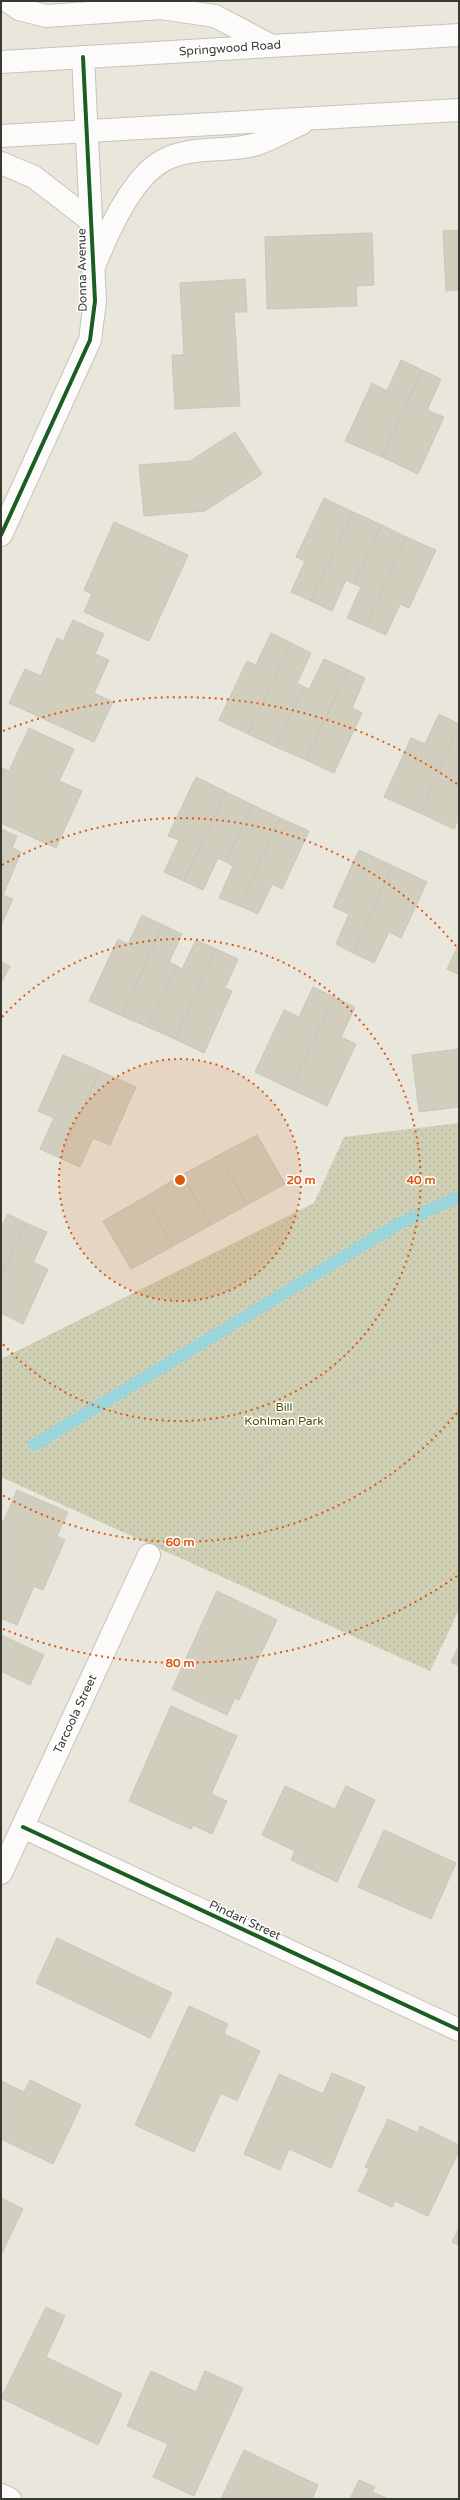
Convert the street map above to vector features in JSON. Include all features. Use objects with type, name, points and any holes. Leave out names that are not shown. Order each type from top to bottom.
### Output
[{"type":"street","points":[[8,1],[19,9],[46,16],[161,8],[215,16],[270,45]]},
{"type":"street","name":"Springwood Road","points":[[1,62],[459,35]]},
{"type":"street","name":"Donna Avenue","points":[[1,535],[90,340],[95,301],[83,57]]},
{"type":"street","points":[[1,136],[459,110]]},
{"type":"street","points":[[93,269],[109,228],[125,201],[148,173],[164,160],[200,150],[256,144],[313,118]]},
{"type":"street","points":[[1,163],[34,176],[91,221]]},
{"type":"street","name":"Tarcoola Street","points":[[1,1873],[149,1554]]},
{"type":"street","name":"Pindari Street","points":[[23,1827],[459,2030]]},
{"type":"street","points":[[1,2495],[10,2499]]},
{"type":"path","points":[[392,1173],[459,1295]]},
{"type":"path","points":[[149,1554],[214,1527],[291,1431],[339,1390],[459,1328]]},
{"type":"green space","name":"Bill Kohlman Park","points":[[459,1123],[459,1610],[430,1671],[1,1477],[1,1359],[314,1203],[344,1137]]},
{"type":"building","points":[[459,230],[459,290],[446,291],[443,231]]},
{"type":"building","points":[[372,233],[374,285],[356,286],[357,306],[267,309],[265,237]]},
{"type":"building","points":[[245,279],[247,312],[234,312],[240,406],[175,409],[172,355],[184,355],[180,283]]},
{"type":"building","points":[[401,360],[422,370],[382,457],[345,441],[372,383],[387,391]]},
{"type":"building","points":[[422,370],[441,379],[427,410],[444,417],[418,474],[382,457]]},
{"type":"building","points":[[235,432],[262,474],[205,511],[144,516],[139,465],[190,461]]},
{"type":"building","points":[[324,498],[353,512],[311,601],[291,592],[305,561],[296,557]]},
{"type":"building","points":[[353,512],[382,525],[354,584],[346,580],[332,611],[311,601]]},
{"type":"building","points":[[114,522],[188,555],[149,641],[84,612],[92,594],[84,590]]},
{"type":"building","points":[[382,525],[406,537],[366,626],[347,618],[361,587],[354,584]]},
{"type":"building","points":[[406,537],[436,550],[409,608],[400,604],[386,635],[366,626]]},
{"type":"building","points":[[73,620],[104,634],[95,654],[109,660],[94,693],[113,702],[94,742],[9,703],[25,669],[41,676],[57,638],[63,641]]},
{"type":"building","points":[[271,633],[291,643],[248,734],[219,720],[247,661],[256,665]]},
{"type":"building","points":[[291,643],[311,653],[297,683],[304,687],[276,747],[248,734]]},
{"type":"building","points":[[324,659],[348,670],[306,760],[276,747],[304,687],[309,689]]},
{"type":"building","points":[[348,670],[365,678],[352,708],[362,713],[334,773],[306,760]]},
{"type":"building","points":[[439,714],[459,724],[459,726],[420,813],[384,797],[411,738],[425,744]]},
{"type":"building","points":[[459,726],[459,817],[454,829],[420,813]]},
{"type":"building","points":[[29,728],[74,749],[59,781],[82,791],[56,848],[1,823],[1,768],[9,771]]},
{"type":"building","points":[[196,777],[226,792],[184,881],[164,872],[179,840],[168,836]]},
{"type":"building","points":[[226,792],[253,805],[226,862],[218,858],[203,890],[184,881]]},
{"type":"building","points":[[253,805],[280,818],[240,906],[219,898],[233,866],[226,862]]},
{"type":"building","points":[[280,818],[309,831],[282,889],[272,884],[258,914],[240,906]]},
{"type":"building","points":[[1,829],[17,836],[12,848],[21,852],[3,895],[13,899],[1,925]]},
{"type":"building","points":[[359,850],[393,866],[353,953],[336,944],[349,914],[333,907]]},
{"type":"building","points":[[393,866],[427,882],[401,938],[389,932],[374,963],[353,953]]},
{"type":"building","points":[[142,915],[163,925],[122,1016],[89,1001],[118,939],[128,944]]},
{"type":"building","points":[[163,925],[182,934],[169,962],[177,966],[148,1027],[122,1016]]},
{"type":"building","points":[[196,940],[216,949],[175,1039],[148,1027],[177,966],[182,969]]},
{"type":"building","points":[[459,944],[459,975],[447,969]]},
{"type":"building","points":[[216,949],[238,959],[225,988],[232,991],[204,1053],[175,1039]]},
{"type":"building","points":[[1,962],[10,966],[1,983]]},
{"type":"building","points":[[313,987],[334,997],[291,1089],[255,1072],[284,1010],[299,1017]]},
{"type":"building","points":[[334,997],[355,1007],[341,1037],[356,1044],[327,1106],[291,1089]]},
{"type":"building","points":[[459,1049],[459,1107],[419,1112],[412,1055]]},
{"type":"building","points":[[63,1055],[100,1071],[60,1158],[40,1149],[54,1118],[38,1111]]},
{"type":"building","points":[[100,1071],[136,1087],[110,1145],[93,1138],[80,1167],[60,1158]]},
{"type":"building","points":[[257,1135],[285,1184],[247,1205],[219,1155]]},
{"type":"building","points":[[219,1155],[247,1205],[211,1225],[182,1175]]},
{"type":"building","points":[[182,1175],[211,1225],[173,1246],[145,1197]]},
{"type":"building","points":[[145,1197],[173,1246],[131,1269],[103,1221]]},
{"type":"building","points":[[8,1214],[26,1223],[1,1277],[1,1228]]},
{"type":"building","points":[[26,1223],[47,1232],[33,1262],[48,1269],[23,1324],[1,1313],[1,1277]]},
{"type":"building","points":[[17,1490],[68,1512],[57,1536],[65,1540],[43,1590],[34,1586],[17,1625],[1,1618],[1,1527]]},
{"type":"building","points":[[217,1591],[277,1620],[239,1700],[235,1698],[227,1715],[172,1689]]},
{"type":"building","points":[[1,1635],[44,1655],[30,1685],[1,1671]]},
{"type":"building","points":[[459,1646],[459,1666],[451,1662]]},
{"type":"building","points":[[171,1706],[237,1736],[211,1794],[227,1801],[212,1834],[193,1825],[191,1829],[129,1801]]},
{"type":"building","points":[[285,1786],[335,1809],[346,1786],[375,1800],[337,1882],[291,1860],[295,1851],[262,1835]]},
{"type":"building","points":[[384,1830],[456,1863],[431,1919],[358,1887]]},
{"type":"building","points":[[57,1938],[172,1993],[150,2038],[36,1983]]},
{"type":"building","points":[[189,2006],[228,2024],[224,2034],[260,2051],[237,2101],[221,2093],[194,2152],[135,2125]]},
{"type":"building","points":[[332,2073],[365,2087],[331,2168],[289,2149],[280,2170],[244,2154],[279,2074],[323,2094]]},
{"type":"building","points":[[30,2080],[81,2105],[53,2164],[1,2139],[1,2081],[24,2092]]},
{"type":"building","points":[[388,2119],[418,2133],[420,2126],[459,2145],[459,2151],[428,2216],[395,2201],[392,2207],[358,2191],[369,2169],[365,2167]]},
{"type":"building","points":[[1,2198],[23,2209],[1,2255]]},
{"type":"building","points":[[459,2228],[459,2245],[452,2242]]},
{"type":"building","points":[[46,2307],[65,2316],[46,2357],[122,2394],[98,2445],[1,2398]]},
{"type":"building","points":[[151,2371],[196,2392],[205,2371],[243,2388],[194,2496],[153,2477],[168,2444],[127,2426]]},
{"type":"building","points":[[244,2450],[318,2485],[312,2499],[221,2499]]},
{"type":"building","points":[[359,2480],[375,2487],[372,2492],[389,2499],[350,2499]]},
{"type":"waterway","points":[[34,1445],[398,1224],[459,1197]]},
{"type":"cycle path","points":[[1,535],[90,340],[95,301],[83,57]]},
{"type":"cycle path","points":[[23,1827],[459,2030]]}]
